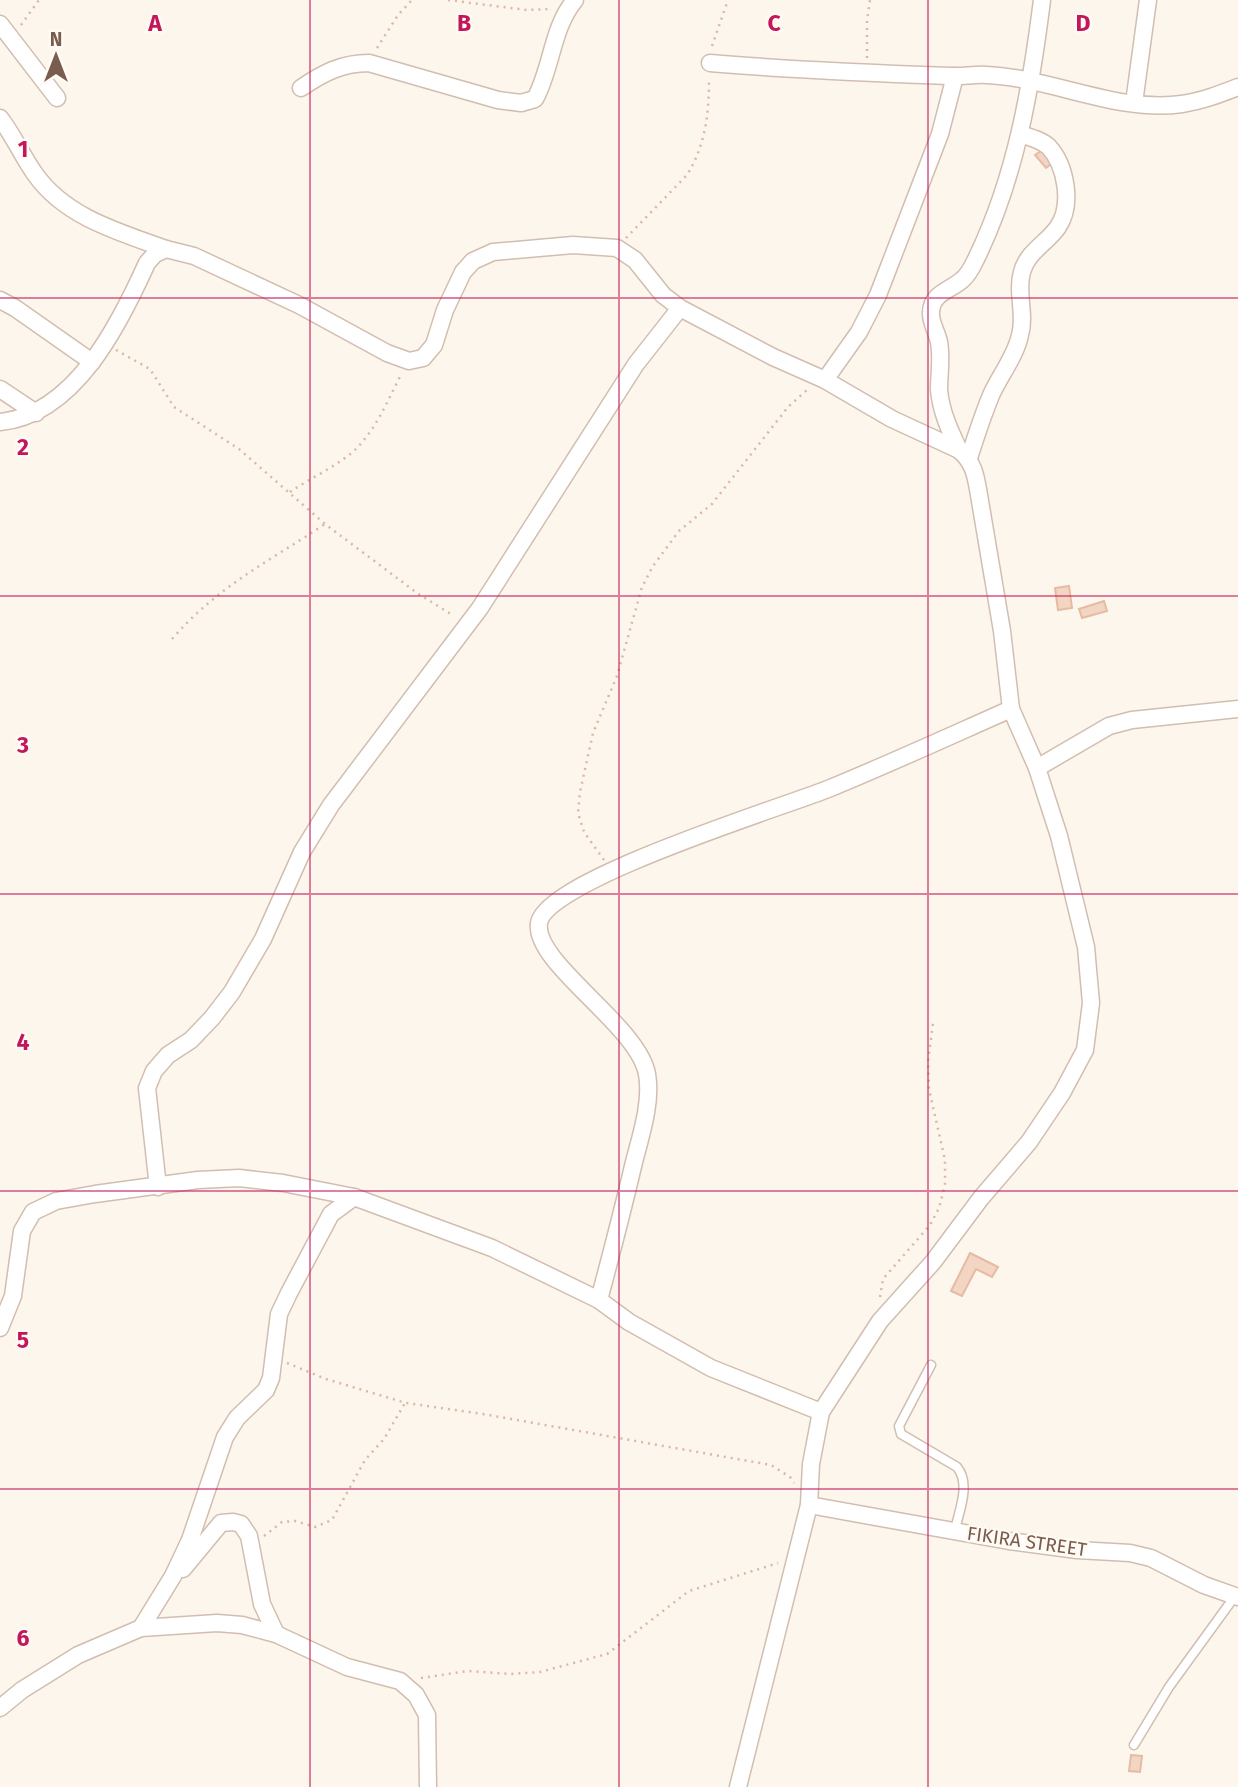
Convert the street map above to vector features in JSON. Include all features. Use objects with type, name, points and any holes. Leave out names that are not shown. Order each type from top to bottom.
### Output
[{"type":"street","points":[[738,1787],[809,1505],[811,1464],[821,1412],[880,1321],[933,1262],[981,1198],[1029,1142],[1062,1093],[1085,1050],[1091,1003],[1086,947],[1059,836],[1037,768],[1011,709],[1002,631],[975,475],[942,410],[939,390],[939,342],[931,311],[940,293],[962,280],[972,268],[993,218],[1020,134],[1032,80],[1042,0]]},
{"type":"street","points":[[1134,103],[1148,0]]},
{"type":"street","points":[[301,88],[325,72],[351,63],[369,63],[498,100],[521,103],[535,99],[558,35],[573,3]]},
{"type":"street","points":[[0,24],[57,98]]},
{"type":"street","points":[[710,63],[955,76],[986,75],[1032,80],[1091,96],[1159,106],[1211,98],[1238,87]]},
{"type":"street","points":[[825,380],[859,332],[878,295],[940,134],[955,76]]},
{"type":"street","points":[[0,118],[35,176],[58,200],[83,216],[166,249],[194,256],[299,305],[387,353],[409,361],[423,358],[434,345],[463,272],[473,261],[494,252],[573,245],[617,248],[635,260],[663,295],[680,308],[825,380],[892,419],[964,454]]},
{"type":"street","points":[[964,454],[1020,339],[1023,323],[1019,284],[1022,270],[1029,256],[1057,228],[1065,215],[1066,194],[1060,164],[1048,145],[1020,134]]},
{"type":"street","points":[[0,422],[36,413],[63,393],[92,362],[104,344],[147,263],[155,254],[166,249]]},
{"type":"street","points":[[0,300],[92,362]]},
{"type":"street","points":[[158,1187],[147,1088],[154,1071],[168,1055],[191,1040],[232,992],[263,939],[313,832],[348,781],[467,625],[636,364],[680,308]]},
{"type":"street","points":[[0,389],[36,413]]},
{"type":"street","points":[[599,1300],[641,1133],[648,1075],[642,1056],[627,1035],[553,958],[540,933],[542,915],[557,901],[637,858],[825,790],[1011,709]]},
{"type":"street","points":[[1037,768],[1109,726],[1132,720],[1238,709]]},
{"type":"street","points":[[0,1328],[13,1296],[22,1231],[33,1212],[56,1201],[95,1194],[239,1178],[283,1183],[354,1197],[492,1248],[599,1300],[629,1322],[711,1368],[821,1412]]},
{"type":"street","points":[[141,1628],[173,1576],[190,1540],[225,1437],[237,1418],[266,1390],[274,1358],[279,1314],[289,1293],[331,1214],[354,1197]]},
{"type":"street","name":"FIKIRA STREET","points":[[809,1505],[1009,1541],[1140,1555],[1236,1597]]},
{"type":"street","points":[[173,1576],[178,1574],[221,1523],[241,1524],[249,1536],[262,1604],[276,1634]]},
{"type":"street","points":[[0,1708],[22,1690],[78,1656],[141,1628],[217,1623],[242,1625],[276,1634],[348,1667],[400,1681],[416,1695],[427,1715],[428,1787]]},
{"type":"lane","points":[[931,1365],[899,1426],[901,1434],[957,1467],[963,1474],[964,1489],[954,1530]]},
{"type":"lane","points":[[1134,1745],[1169,1687],[1236,1597]]},
{"type":"path","points":[[11,38],[38,0]]},
{"type":"path","points":[[369,63],[398,15],[412,0]]},
{"type":"path","points":[[448,0],[527,10],[573,3]]},
{"type":"path","points":[[617,248],[687,176],[694,164],[708,119],[712,46],[728,0]]},
{"type":"path","points":[[867,72],[867,20],[870,0]]},
{"type":"path","points":[[104,344],[150,369],[174,407],[239,449],[325,524],[418,593],[467,625]]},
{"type":"path","points":[[290,492],[340,462],[361,443],[374,425],[409,361]]},
{"type":"path","points":[[613,871],[584,832],[578,813],[580,792],[593,733],[617,676],[642,587],[653,566],[679,531],[712,504],[788,408],[806,390],[825,380]]},
{"type":"path","points":[[172,639],[194,614],[215,596],[246,573],[325,524]]},
{"type":"path","points":[[880,1321],[878,1307],[883,1279],[930,1225],[939,1208],[945,1185],[945,1160],[929,1089],[928,1062],[933,1023]]},
{"type":"path","points":[[274,1358],[326,1379],[406,1403],[771,1465],[790,1477],[809,1505]]},
{"type":"path","points":[[251,1548],[282,1522],[295,1521],[315,1527],[332,1520],[365,1460],[384,1439],[406,1403]]},
{"type":"path","points":[[400,1681],[468,1671],[512,1674],[540,1672],[607,1654],[689,1591],[794,1559]]},
{"type":"building","points":[[1044,149],[1054,162],[1046,168],[1035,155]]},
{"type":"building","points":[[1069,586],[1072,608],[1058,610],[1055,588]]},
{"type":"building","points":[[1104,601],[1107,611],[1082,618],[1079,609]]},
{"type":"building","points":[[970,1253],[998,1267],[992,1277],[976,1269],[962,1296],[951,1291]]},
{"type":"building","points":[[1131,1755],[1142,1756],[1140,1772],[1129,1771]]}]
